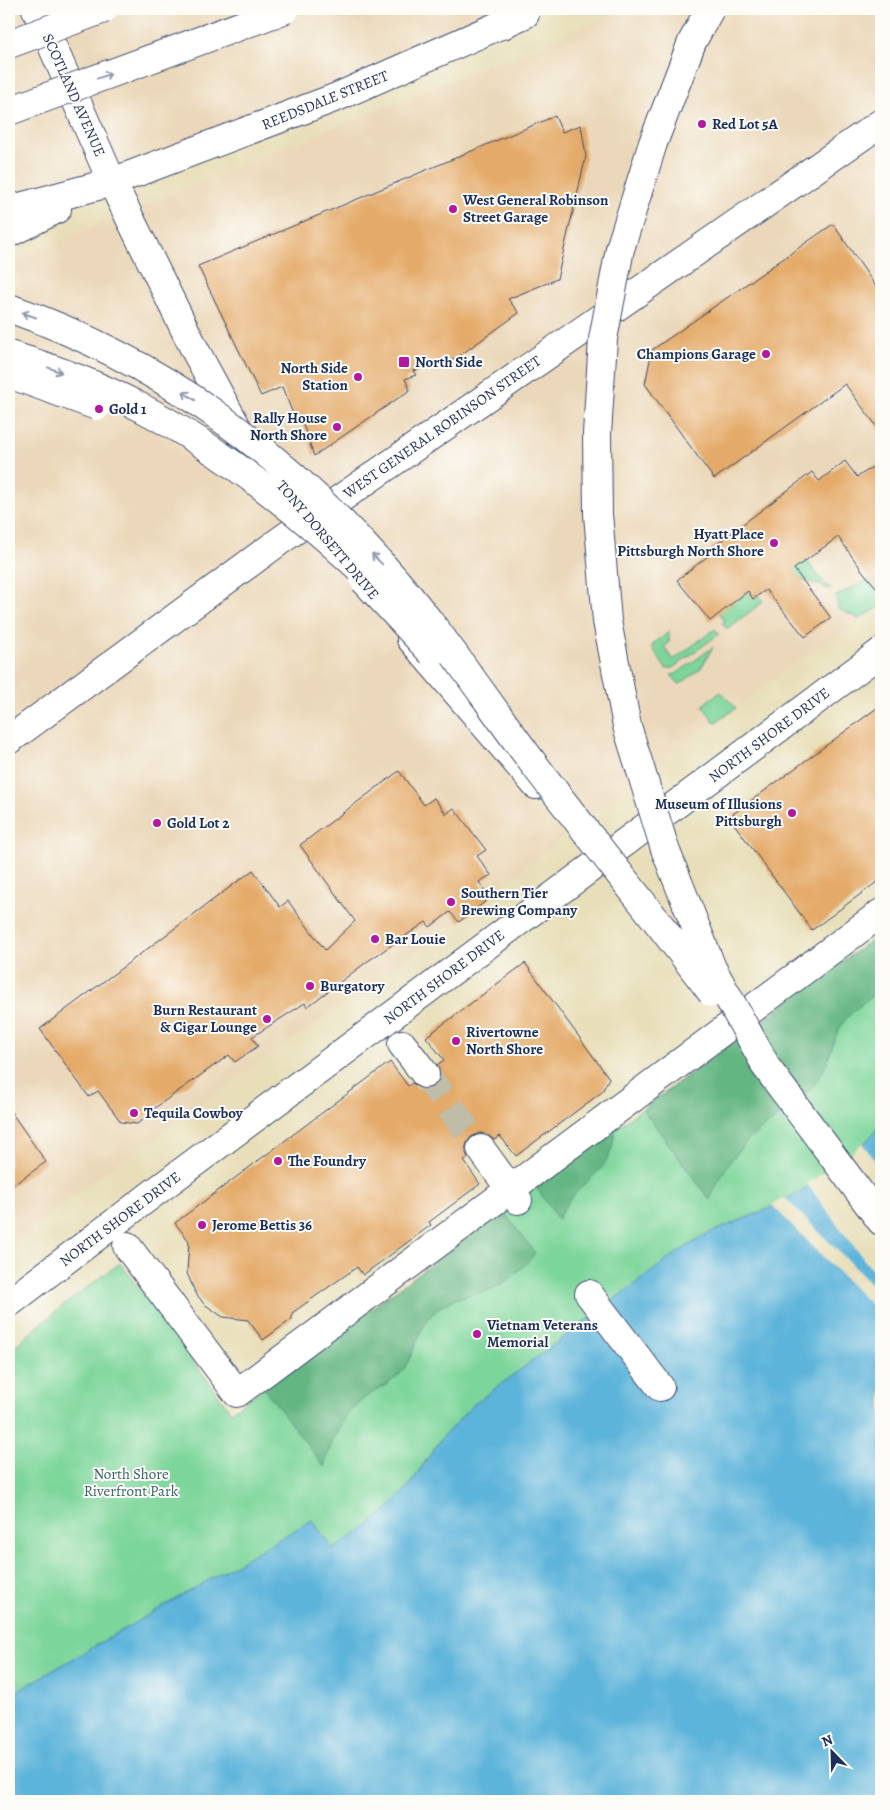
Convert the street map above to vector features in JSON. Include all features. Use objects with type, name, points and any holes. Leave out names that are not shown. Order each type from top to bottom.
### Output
[{"type":"main road","name":"SCOTLAND AVENUE","points":[[36,9],[112,182]]},
{"type":"main road","points":[[9,44],[104,9]]},
{"type":"main road","points":[[9,111],[286,9]]},
{"type":"main road","points":[[503,26],[525,9]]},
{"type":"main road","name":"REEDSDALE STREET","points":[[9,210],[112,182],[337,97],[503,26],[535,9]]},
{"type":"main road","points":[[704,9],[696,26],[655,140],[624,247],[602,366],[599,463],[601,549],[612,641],[634,746],[674,868],[718,977],[764,1063]]},
{"type":"main road","points":[[710,9],[692,42],[653,143],[620,249],[603,339],[597,434],[598,514],[607,621],[627,726],[665,849],[712,968],[764,1063]]},
{"type":"main road","name":"WEST GENERAL ROBINSON STREET","points":[[9,740],[310,520],[881,123]]},
{"type":"main road","name":"REEDSDALE STREET","points":[[9,233],[112,182]]},
{"type":"main road","name":"TONY DORSETT DRIVE","points":[[112,182],[236,429],[310,520],[600,862]]},
{"type":"main road","points":[[9,308],[57,325],[155,373],[238,430],[307,486],[385,568],[438,634],[534,765],[676,944],[881,1220]]},
{"type":"main road","points":[[9,356],[53,368],[139,406],[198,441],[276,499],[360,568],[424,631],[764,1063]]},
{"type":"main road","points":[[9,375],[128,418],[201,457],[280,508],[360,568]]},
{"type":"main road","points":[[9,375],[98,407],[189,451],[273,507],[365,580],[534,765]]},
{"type":"main road","name":"NORTH SHORE DRIVE","points":[[9,1303],[881,652]]},
{"type":"main road","points":[[127,1246],[237,1393],[514,1194],[881,913]]},
{"type":"main road","points":[[402,1044],[424,1074]]},
{"type":"main road","points":[[481,1149],[514,1194]]},
{"type":"main road","points":[[589,1294],[660,1387]]},
{"type":"shaded area","points":[[9,9],[535,9],[9,210]]},
{"type":"shaded area","points":[[621,9],[881,9],[881,607],[785,671],[612,798],[459,922],[88,1184],[9,1246],[9,261],[482,67],[541,47]]},
{"type":"green space","points":[[806,560],[827,587],[830,586],[830,588],[827,589],[786,574]]},
{"type":"green space","points":[[870,579],[881,593],[881,606],[859,619],[838,609],[836,596]]},
{"type":"green space","points":[[748,591],[753,598],[759,595],[763,602],[727,629],[722,623],[725,621],[719,613]]},
{"type":"green space","points":[[715,629],[719,634],[673,668],[666,669],[652,648],[653,644],[669,632],[669,643],[664,647],[673,660]]},
{"type":"green space","points":[[713,647],[701,668],[682,683],[679,684],[671,675],[676,674]]},
{"type":"green space","points":[[721,692],[736,708],[715,723],[703,706]]},
{"type":"green space","name":"North Shore Riverfront Park","points":[[881,933],[881,1125],[855,1154],[775,1206],[707,1234],[674,1255],[473,1405],[441,1439],[408,1487],[390,1507],[367,1527],[333,1549],[312,1520],[9,1696],[9,1351],[65,1304],[120,1263],[231,1412]]},
{"type":"green space","points":[[881,933],[881,989],[846,1019],[838,1031],[823,1071],[809,1090],[751,1137],[737,1153],[724,1171],[710,1200],[643,1109]]},
{"type":"green space","points":[[615,1128],[614,1141],[607,1160],[596,1174],[571,1198],[558,1219],[536,1187]]},
{"type":"green space","points":[[503,1211],[535,1253],[518,1272],[504,1283],[488,1291],[460,1297],[434,1312],[424,1326],[402,1372],[366,1397],[344,1419],[334,1437],[324,1467],[264,1388]]},
{"type":"water","points":[[881,1125],[881,1801],[9,1801],[9,1696],[312,1520],[333,1549],[367,1527],[390,1507],[408,1487],[441,1439],[473,1405],[674,1255],[707,1234],[775,1206],[802,1190],[855,1154]]},
{"type":"pier","points":[[862,1143],[881,1169],[881,1282],[807,1184],[853,1152]]},
{"type":"pier","points":[[785,1198],[881,1294],[881,1315],[772,1205]]},
{"type":"building","name":"West General Robinson Street Garage","points":[[555,116],[562,132],[581,125],[586,156],[557,279],[508,299],[519,313],[455,359],[413,371],[416,375],[405,379],[410,390],[314,456],[306,432],[298,415],[294,416],[282,387],[261,396],[198,266]]},
{"type":"building","name":"Champions Garage","points":[[833,224],[881,294],[881,432],[845,384],[714,479],[645,384],[652,350]]},
{"type":"building","name":"Hyatt Place Pittsburgh North Shore","points":[[845,461],[857,477],[881,462],[881,593],[838,537],[794,569],[831,618],[805,637],[766,590],[753,599],[748,591],[710,621],[677,580],[712,553],[710,549],[812,472],[819,481]]},
{"type":"building","points":[[881,705],[881,879],[812,930],[729,817]]},
{"type":"building","points":[[399,771],[424,805],[434,798],[446,814],[454,808],[486,850],[477,856],[491,875],[479,882],[490,898],[459,922],[450,912],[430,927],[426,922],[368,961],[307,1007],[305,1003],[252,1037],[258,1046],[235,1062],[229,1055],[152,1110],[153,1112],[137,1124],[121,1122],[98,1091],[89,1097],[40,1029],[253,870],[280,907],[288,901],[325,950],[355,921],[300,845]]},
{"type":"building","points":[[525,963],[609,1078],[602,1092],[516,1156],[500,1136],[494,1140],[488,1135],[480,1133],[471,1137],[465,1150],[468,1158],[464,1161],[480,1184],[429,1222],[431,1225],[363,1275],[357,1267],[292,1313],[292,1319],[263,1340],[248,1320],[223,1317],[204,1304],[195,1292],[187,1273],[189,1241],[175,1223],[390,1062],[408,1086],[412,1083],[419,1088],[427,1089],[434,1087],[440,1080],[440,1072],[437,1065],[444,1060],[426,1037]]},
{"type":"building","points":[[9,1109],[46,1162],[9,1188]]},
{"type":"tunnel","points":[[425,1074],[481,1149]]},
{"type":"place","name":"Red Lot 5A","points":[[702,124]]},
{"type":"place","name":"West General Robinson Street Garage","points":[[453,209]]},
{"type":"place","name":"Champions Garage","points":[[766,354]]},
{"type":"place","name":"North Side","points":[[404,362]]},
{"type":"place","name":"North Side Station","points":[[358,377]]},
{"type":"place","name":"Gold 1","points":[[99,409]]},
{"type":"place","name":"Rally House North Shore","points":[[337,427]]},
{"type":"place","name":"Hyatt Place Pittsburgh North Shore","points":[[774,543]]},
{"type":"place","name":"Museum of Illusions Pittsburgh","points":[[792,813]]},
{"type":"place","name":"Gold Lot 2","points":[[157,823]]},
{"type":"place","name":"Southern Tier Brewing Company","points":[[451,902]]},
{"type":"place","name":"Bar Louie","points":[[375,939]]},
{"type":"place","name":"Burgatory","points":[[310,986]]},
{"type":"place","name":"Burn Restaurant & Cigar Lounge","points":[[267,1019]]},
{"type":"place","name":"Rivertowne North Shore","points":[[456,1041]]},
{"type":"place","name":"Tequila Cowboy","points":[[134,1113]]},
{"type":"place","name":"The Foundry","points":[[278,1161]]},
{"type":"place","name":"Jerome Bettis 36","points":[[202,1225]]},
{"type":"place","name":"Vietnam Veterans Memorial","points":[[477,1334]]}]
